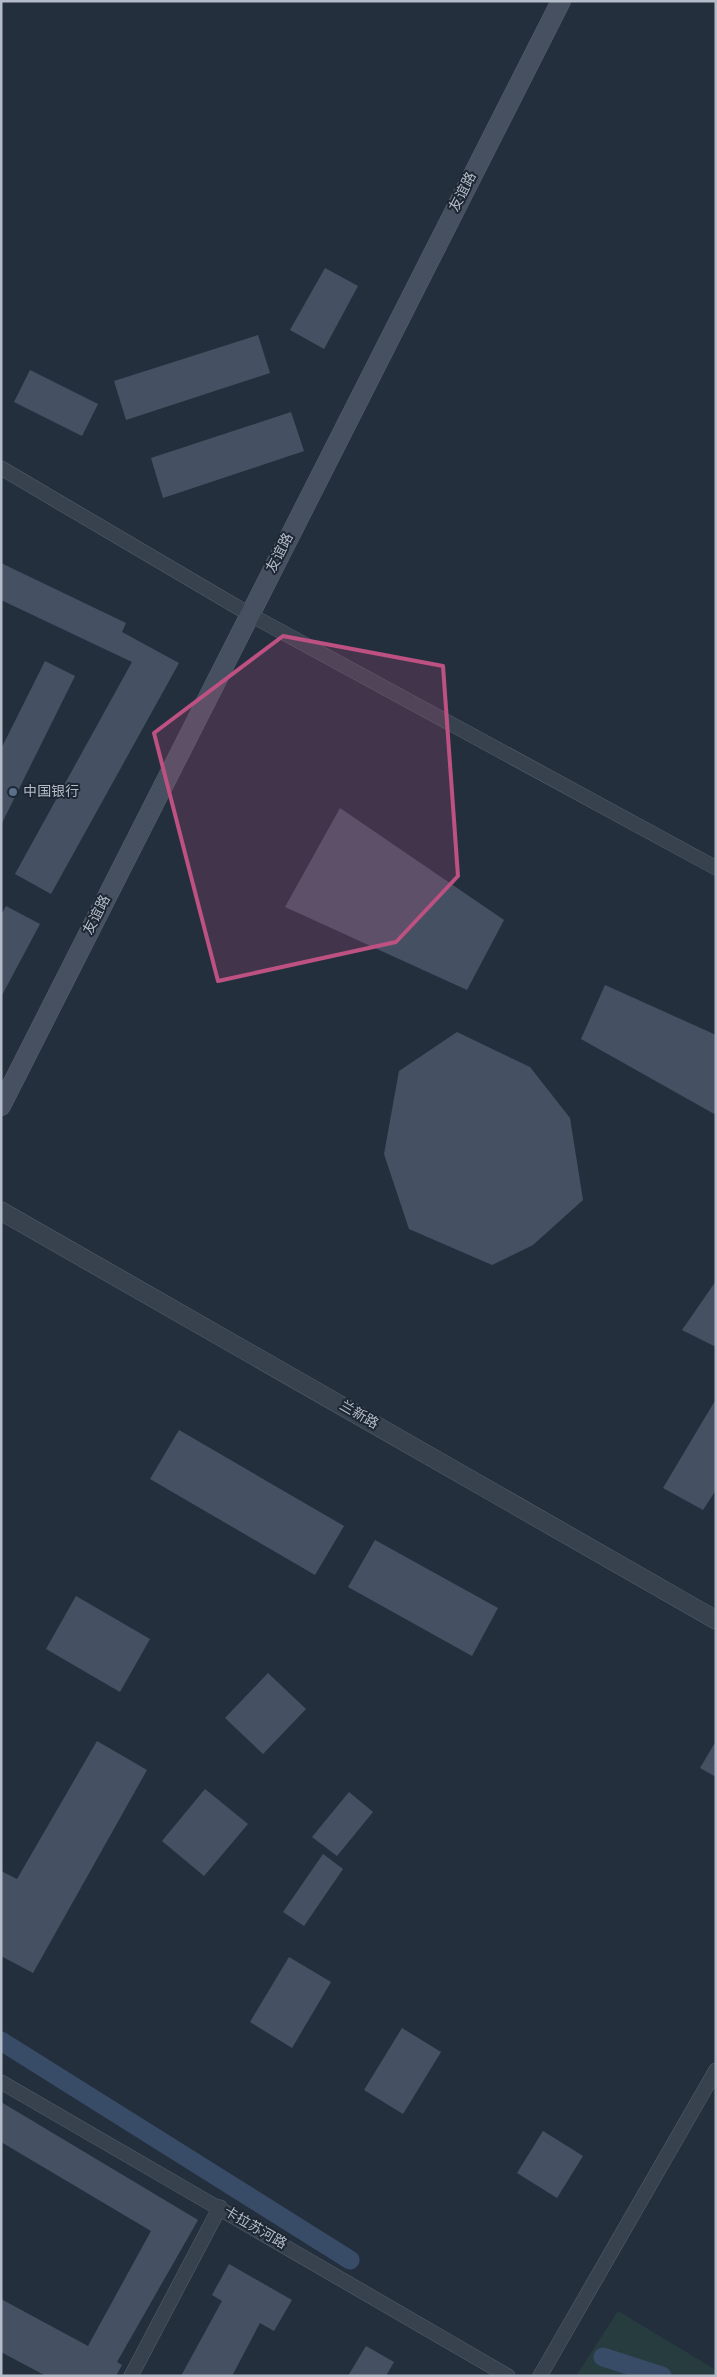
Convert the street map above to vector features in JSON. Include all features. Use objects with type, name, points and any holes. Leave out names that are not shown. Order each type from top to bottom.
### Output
[{"type":"main road","name":"友谊路","points":[[1,1106],[248,614],[561,1]]},
{"type":"street","points":[[1,468],[248,614],[716,868]]},
{"type":"street","name":"兰新路","points":[[1,1211],[716,1620]]},
{"type":"street","points":[[540,2376],[716,2070]]},
{"type":"street","name":"卡拉苏河路","points":[[1,2082],[220,2207],[508,2376]]},
{"type":"street","points":[[131,2376],[220,2207]]},
{"type":"highlighted area","points":[[283,636],[443,666],[458,876],[396,942],[218,981],[154,733]]},
{"type":"green space","points":[[618,2311],[716,2370],[716,2376],[576,2376]]},
{"type":"building","points":[[325,268],[358,286],[324,349],[290,330]]},
{"type":"building","points":[[258,335],[270,373],[126,420],[114,381]]},
{"type":"building","points":[[30,370],[98,404],[82,436],[14,402]]},
{"type":"building","points":[[291,412],[304,451],[163,498],[151,458]]},
{"type":"building","points":[[1,563],[126,623],[122,632],[179,663],[51,894],[15,874],[132,662],[1,600]]},
{"type":"building","points":[[45,661],[75,676],[1,825],[1,749]]},
{"type":"building","points":[[340,808],[504,920],[467,990],[285,907]]},
{"type":"building","points":[[6,906],[40,924],[1,997],[1,915]]},
{"type":"building","points":[[605,985],[716,1035],[716,1115],[581,1039]]},
{"type":"building","points":[[457,1032],[530,1067],[570,1118],[583,1200],[533,1245],[492,1265],[409,1229],[384,1154],[399,1071]]},
{"type":"building","points":[[716,1281],[716,1347],[682,1330]]},
{"type":"building","points":[[716,1399],[716,1490],[703,1510],[663,1488]]},
{"type":"building","points":[[179,1430],[344,1526],[315,1575],[150,1479]]},
{"type":"building","points":[[375,1540],[498,1608],[472,1656],[348,1587]]},
{"type":"building","points":[[76,1596],[150,1639],[120,1692],[46,1649]]},
{"type":"building","points":[[268,1673],[306,1709],[263,1754],[225,1718]]},
{"type":"building","points":[[97,1741],[147,1770],[33,1973],[1,1956],[1,1871],[17,1879]]},
{"type":"building","points":[[716,1741],[716,1777],[700,1768]]},
{"type":"building","points":[[205,1789],[248,1824],[204,1876],[162,1841]]},
{"type":"building","points":[[349,1792],[373,1812],[337,1856],[312,1837]]},
{"type":"building","points":[[323,1854],[343,1869],[304,1926],[283,1912]]},
{"type":"building","points":[[289,1957],[331,1982],[292,2048],[250,2022]]},
{"type":"building","points":[[402,2028],[441,2052],[403,2114],[364,2090]]},
{"type":"building","points":[[1,2102],[198,2220],[117,2362],[122,2365],[116,2376],[46,2376],[1,2352],[1,2299],[88,2346],[151,2231],[1,2142]]},
{"type":"building","points":[[543,2131],[583,2156],[557,2198],[517,2173]]},
{"type":"building","points":[[229,2264],[292,2300],[274,2331],[260,2323],[232,2376],[181,2376],[222,2301],[212,2295]]},
{"type":"building","points":[[366,2346],[394,2362],[386,2376],[348,2376]]},
{"type":"waterway","points":[[1,2041],[350,2260]]},
{"type":"waterway","points":[[603,2357],[662,2376]]},
{"type":"place","name":"中国银行","points":[[13,792]]}]
